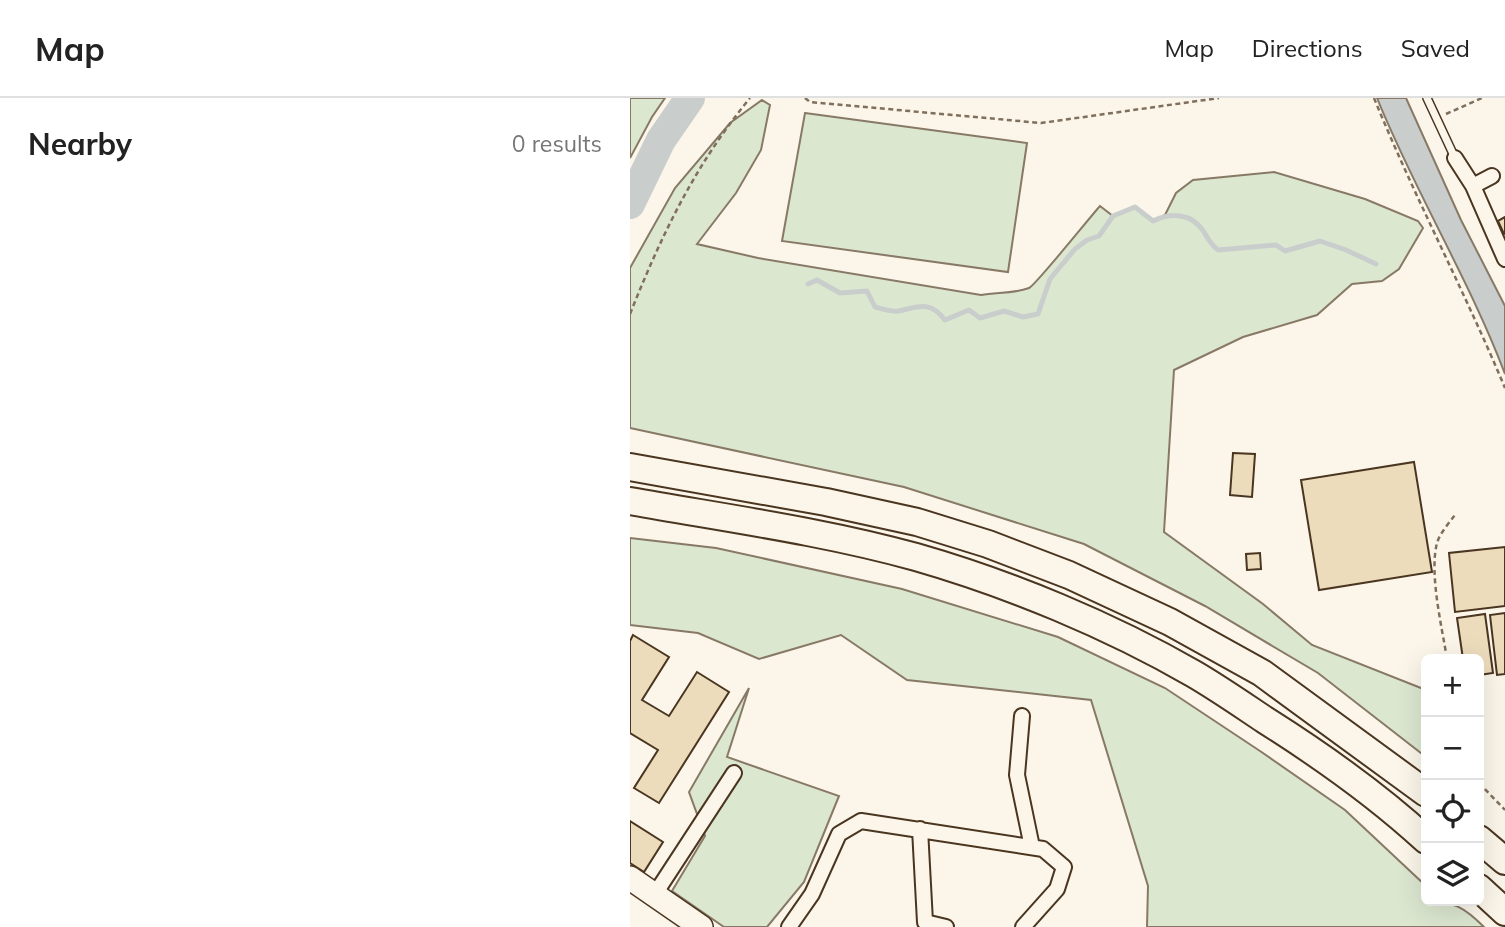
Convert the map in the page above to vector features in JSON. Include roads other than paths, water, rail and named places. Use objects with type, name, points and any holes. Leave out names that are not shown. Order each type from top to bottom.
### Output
[{"type":"highway","points":[[630,466],[826,502],[917,522],[988,544],[1069,575],[1170,622],[1262,673],[1421,789]]},
{"type":"highway","points":[[630,502],[825,536],[917,558],[1025,594],[1118,635],[1194,674],[1298,741],[1392,809],[1421,835]]},
{"type":"highway","points":[[1484,843],[1505,862]]},
{"type":"highway","points":[[1484,893],[1505,912]]},
{"type":"main road","points":[[630,878],[701,927]]},
{"type":"street","points":[[1455,158],[1473,186],[1505,259]]},
{"type":"street","points":[[1473,186],[1492,176]]},
{"type":"street","points":[[1022,716],[1017,775],[1032,848]]},
{"type":"street","points":[[655,894],[734,774]]},
{"type":"street","points":[[789,927],[812,894],[839,834],[861,821],[1043,849],[1064,867],[1057,889],[1023,927]]},
{"type":"street","points":[[920,829],[925,922],[946,927]]},
{"type":"lane","points":[[1427,98],[1455,158]]},
{"type":"waterway","points":[[630,204],[661,140],[690,98]]},
{"type":"waterway","points":[[808,284],[817,280],[840,293],[867,291],[875,307],[889,311],[929,307],[945,320],[969,310],[980,318],[1004,311],[1023,317],[1038,314],[1050,279],[1075,249],[1087,240],[1099,236],[1113,216],[1135,207],[1153,221],[1167,216],[1181,216],[1194,221],[1218,250],[1276,245],[1285,251],[1320,241],[1376,264]]}]
